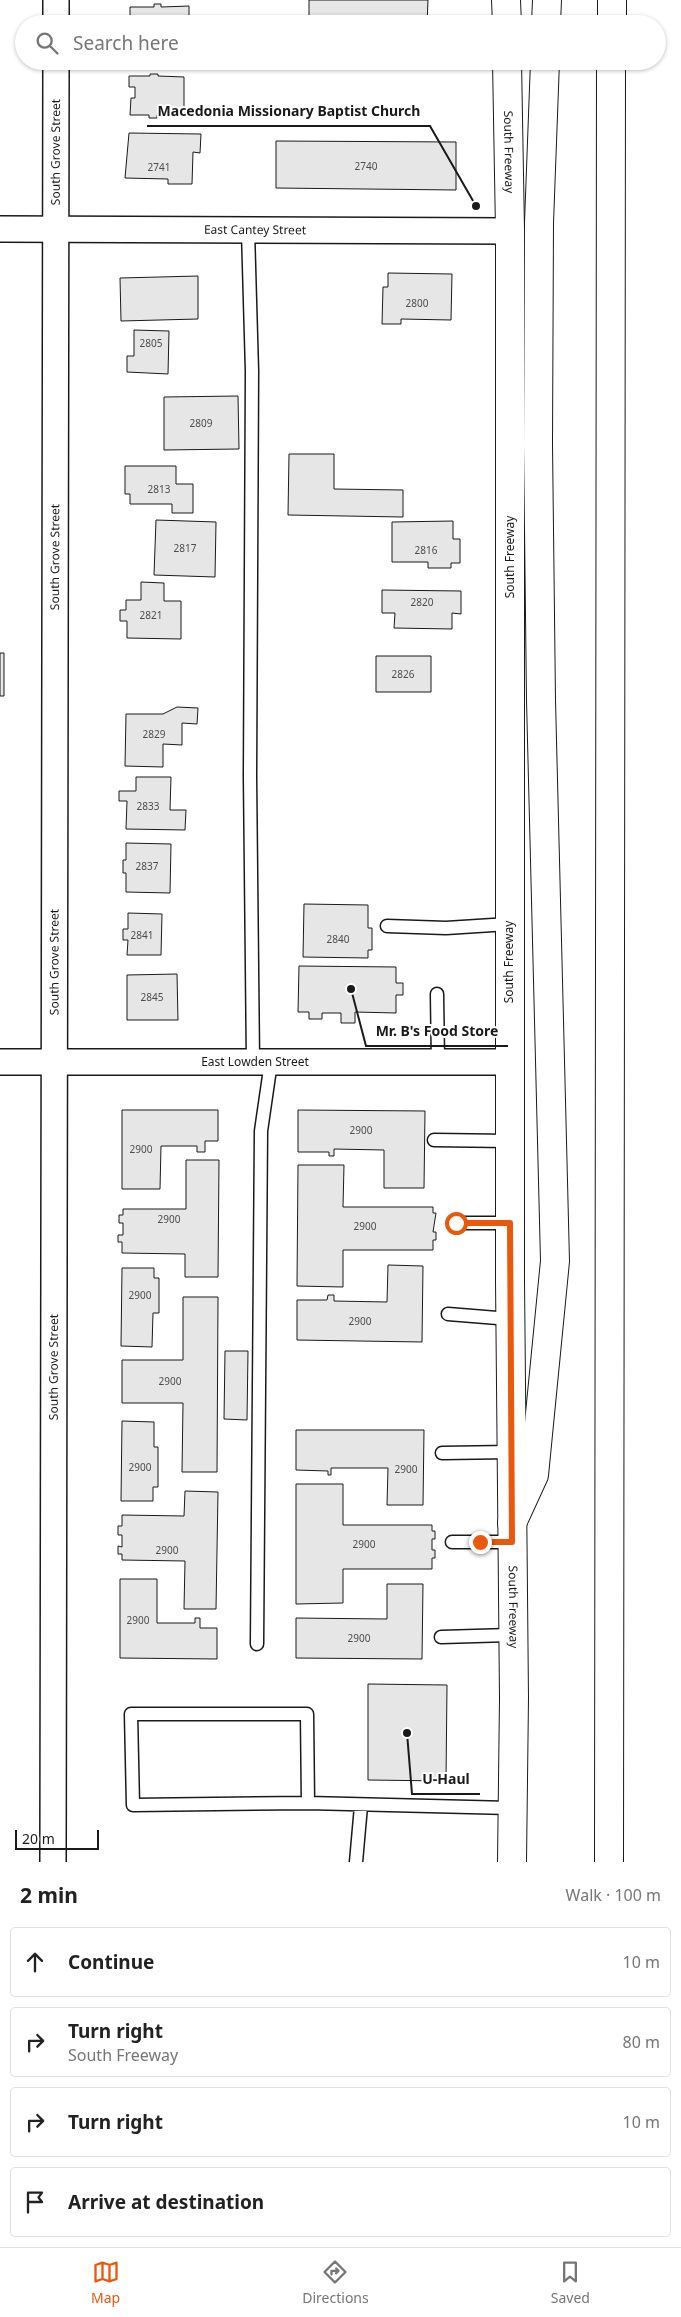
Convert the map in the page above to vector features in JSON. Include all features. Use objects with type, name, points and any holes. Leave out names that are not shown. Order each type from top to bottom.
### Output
[{"type":"main road","points":[[506,0],[507,15]]},
{"type":"main road","points":[[546,15],[547,0]]},
{"type":"main road","points":[[612,0],[612,15]]},
{"type":"main road","name":"South Freeway","points":[[507,70],[510,232],[509,1141],[513,1635],[512,1862]]},
{"type":"main road","points":[[512,1533],[534,1475],[555,1261],[541,710],[538,464],[539,223],[544,70]]},
{"type":"main road","points":[[610,1862],[612,70]]},
{"type":"street","points":[[56,0],[56,15]]},
{"type":"street","name":"South Grove Street","points":[[53,1862],[56,70]]},
{"type":"street","name":"East Cantey Street","points":[[0,229],[510,232]]},
{"type":"street","name":"East Lowden Street","points":[[0,1062],[509,1062]]},
{"type":"lane","points":[[248,230],[252,370],[250,776],[262,1062],[257,1644]]},
{"type":"lane","points":[[388,926],[446,928],[509,924]]},
{"type":"lane","points":[[437,994],[438,1062]]},
{"type":"lane","points":[[434,1140],[509,1141]]},
{"type":"lane","points":[[456,1223],[510,1223]]},
{"type":"lane","points":[[448,1314],[510,1319]]},
{"type":"lane","points":[[442,1453],[511,1452]]},
{"type":"lane","points":[[452,1542],[512,1533]]},
{"type":"lane","points":[[441,1637],[513,1635]]},
{"type":"lane","points":[[308,1803],[307,1714],[131,1714],[133,1805],[308,1803],[361,1806],[512,1808]]},
{"type":"lane","points":[[356,1862],[361,1806]]},
{"type":"building","points":[[309,0],[428,0],[427,15],[309,15]]},
{"type":"building","points":[[154,4],[161,4],[161,7],[189,6],[189,15],[130,15],[130,7],[154,7]]},
{"type":"building","points":[[150,74],[184,77],[184,116],[157,115],[157,118],[149,118],[149,115],[130,115],[131,98],[135,98],[135,87],[129,87],[129,76],[150,76]]},
{"type":"building","points":[[129,133],[201,134],[200,153],[193,152],[192,184],[168,184],[168,179],[125,178]]},
{"type":"building","points":[[276,141],[456,142],[456,190],[276,188]]},
{"type":"building","points":[[388,273],[452,274],[451,320],[401,319],[401,324],[382,324],[383,287],[388,287]]},
{"type":"building","points":[[198,276],[198,319],[121,321],[120,278]]},
{"type":"building","points":[[134,330],[169,331],[168,374],[127,372],[127,356],[134,356]]},
{"type":"building","points":[[238,396],[239,449],[164,450],[164,397]]},
{"type":"building","points":[[289,454],[334,454],[334,489],[403,490],[403,517],[288,515]]},
{"type":"building","points":[[125,466],[176,466],[176,484],[193,484],[193,513],[172,513],[172,504],[130,504],[130,494],[125,494]]},
{"type":"building","points":[[156,520],[216,522],[215,577],[154,575]]},
{"type":"building","points":[[453,521],[453,539],[460,539],[460,563],[451,563],[451,568],[428,568],[428,562],[392,562],[392,522]]},
{"type":"building","points":[[141,582],[164,583],[164,601],[181,601],[181,639],[127,638],[127,621],[120,621],[120,610],[126,610],[126,600],[141,600]]},
{"type":"building","points":[[382,590],[461,591],[461,614],[452,613],[452,629],[394,628],[395,613],[382,613]]},
{"type":"building","points":[[0,653],[4,653],[4,696],[0,696]]},
{"type":"building","points":[[376,656],[431,656],[431,692],[376,692]]},
{"type":"building","points":[[177,707],[198,708],[197,724],[182,723],[182,745],[163,744],[163,767],[125,766],[126,714],[163,714]]},
{"type":"building","points":[[136,777],[171,777],[170,810],[186,810],[185,830],[126,829],[127,801],[119,801],[119,791],[136,791]]},
{"type":"building","points":[[126,843],[171,844],[170,893],[126,892],[126,873],[123,873],[123,860],[126,860]]},
{"type":"building","points":[[304,904],[368,905],[368,928],[372,928],[372,950],[368,950],[368,958],[303,957]]},
{"type":"building","points":[[128,913],[162,914],[161,955],[127,955],[128,940],[123,940],[123,929],[128,929]]},
{"type":"building","points":[[299,966],[396,967],[396,983],[403,983],[403,995],[396,995],[396,1013],[355,1012],[355,1023],[341,1023],[341,1013],[322,1013],[322,1019],[309,1019],[309,1012],[298,1012]]},
{"type":"building","points":[[177,974],[178,1020],[127,1020],[127,975]]},
{"type":"building","points":[[122,1110],[218,1110],[218,1141],[205,1141],[205,1152],[197,1152],[197,1146],[161,1146],[160,1189],[122,1189]]},
{"type":"building","points":[[298,1110],[425,1111],[424,1188],[384,1188],[384,1150],[334,1149],[334,1156],[329,1156],[329,1152],[298,1152]]},
{"type":"building","points":[[186,1160],[219,1160],[218,1277],[185,1277],[185,1254],[122,1253],[122,1242],[118,1242],[118,1235],[123,1235],[123,1223],[119,1223],[119,1215],[123,1215],[123,1209],[186,1209]]},
{"type":"building","points":[[298,1165],[344,1165],[343,1207],[433,1207],[433,1213],[436,1213],[433,1232],[436,1232],[436,1240],[433,1240],[433,1250],[343,1250],[343,1287],[297,1286]]},
{"type":"building","points":[[388,1265],[423,1266],[422,1342],[297,1340],[297,1300],[327,1300],[328,1295],[334,1295],[334,1301],[387,1302]]},
{"type":"building","points":[[122,1268],[154,1268],[154,1278],[159,1278],[159,1313],[153,1313],[152,1347],[121,1346]]},
{"type":"building","points":[[183,1297],[218,1297],[217,1472],[182,1472],[183,1403],[122,1403],[122,1360],[183,1360]]},
{"type":"building","points":[[225,1351],[248,1351],[247,1420],[224,1419]]},
{"type":"building","points":[[122,1421],[154,1422],[154,1447],[158,1447],[158,1487],[153,1487],[153,1501],[121,1501]]},
{"type":"building","points":[[296,1430],[424,1430],[423,1505],[387,1505],[388,1468],[331,1468],[331,1475],[328,1475],[328,1471],[296,1470]]},
{"type":"building","points":[[296,1484],[343,1484],[343,1525],[432,1525],[432,1531],[435,1531],[435,1539],[432,1539],[432,1550],[435,1550],[435,1558],[432,1558],[432,1569],[343,1569],[343,1603],[296,1604]]},
{"type":"building","points":[[185,1491],[218,1492],[216,1609],[184,1609],[185,1561],[122,1560],[122,1554],[118,1554],[118,1546],[122,1547],[122,1535],[118,1535],[118,1526],[122,1526],[122,1515],[184,1516]]},
{"type":"building","points":[[120,1579],[157,1579],[157,1623],[195,1623],[195,1618],[200,1618],[200,1628],[217,1628],[217,1659],[120,1658]]},
{"type":"building","points":[[387,1584],[423,1584],[422,1659],[296,1658],[296,1618],[387,1619]]},
{"type":"building","points":[[368,1684],[447,1685],[446,1781],[368,1780]]},
{"type":"place","name":"Macedonia Missionary Baptist Church","points":[[476,206]]},
{"type":"place","name":"Mr. B's Food Store","points":[[351,989]]},
{"type":"place","name":"U-Haul","points":[[407,1733]]},
{"type":"route","points":[[456,1223],[510,1223],[512,1542],[480,1542]]}]
